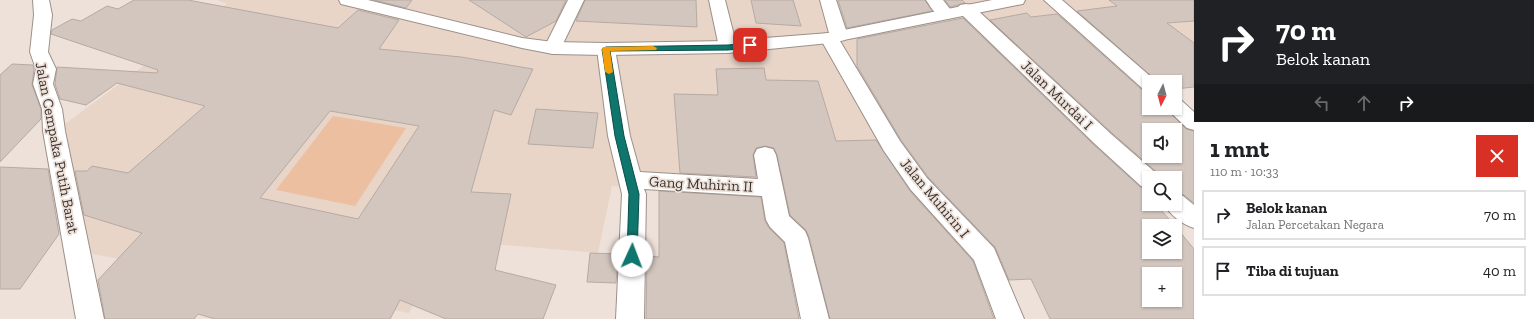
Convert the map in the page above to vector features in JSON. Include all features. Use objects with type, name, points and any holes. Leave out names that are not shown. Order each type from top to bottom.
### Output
[{"type":"street","name":"Jalan Cempaka Putih Barat","points":[[41,0],[43,15],[39,52],[46,69],[43,84],[52,109],[54,132],[90,319]]},
{"type":"street","points":[[347,0],[522,43],[553,48],[606,49],[728,47],[834,37],[1017,0]]},
{"type":"street","points":[[553,48],[576,0]]},
{"type":"street","points":[[717,0],[728,47]]},
{"type":"street","name":"Jalan Muhirin I","points":[[828,0],[838,52],[877,123],[919,184],[984,255],[1010,319]]},
{"type":"street","points":[[934,0],[946,14]]},
{"type":"street","points":[[1052,0],[1142,78]]},
{"type":"street","name":"Jalan Murdai I","points":[[966,10],[1142,174]]},
{"type":"street","points":[[606,49],[619,136],[634,194],[630,319]]},
{"type":"street","points":[[1182,112],[1194,123]]},
{"type":"street","points":[[765,155],[778,220],[796,238],[815,319]]},
{"type":"street","name":"Gang Muhirin II","points":[[631,180],[772,188]]},
{"type":"shaded area","points":[[217,0],[1194,0],[1194,67],[1036,80],[1071,126],[908,138],[946,236],[779,237],[766,200],[612,186],[598,253],[457,241],[437,264],[409,313],[87,253],[65,124],[227,4]]},
{"type":"shaded area","points":[[333,116],[406,128],[355,206],[276,190]]},
{"type":"building","points":[[134,0],[188,0],[338,28],[358,10],[399,20],[379,49],[461,57],[533,69],[511,115],[494,110],[471,192],[511,194],[495,270],[556,285],[543,319],[446,319],[400,300],[390,319],[215,319],[198,314],[194,319],[105,319],[98,280],[142,233],[84,215],[75,171],[87,171],[92,166],[128,173],[205,106],[117,83],[86,105],[60,99],[55,84],[57,67],[157,73],[158,70],[51,34],[52,30],[72,19],[81,21],[107,6],[118,9]],"holes":[[[330,111],[419,126],[358,219],[260,198]]]},
{"type":"building","points":[[374,0],[412,0],[406,8]]},
{"type":"building","points":[[469,0],[566,0],[556,21],[526,37]]},
{"type":"building","points":[[585,0],[696,0],[697,27],[576,21]]},
{"type":"building","points":[[751,0],[793,0],[801,26],[756,23]]},
{"type":"building","points":[[838,0],[925,0],[932,11],[847,28]]},
{"type":"building","points":[[945,0],[962,0],[965,3],[950,7]]},
{"type":"building","points":[[1109,0],[1194,0],[1194,21],[1167,23],[1194,43],[1194,87],[1182,88],[1182,75],[1150,75],[1077,11],[1117,6]]},
{"type":"building","points":[[1027,13],[1031,17],[1057,14],[1142,89],[1142,115],[1172,115],[1180,123],[1142,123],[1142,159],[990,20]]},
{"type":"building","points":[[963,18],[1094,145],[1142,187],[1142,211],[1162,211],[1169,219],[1142,219],[1142,259],[1182,259],[1182,234],[1194,249],[1194,319],[1050,319],[1031,279],[1009,280],[995,247],[928,177],[901,140],[857,66],[857,39]]},
{"type":"building","points":[[12,64],[33,65],[32,85],[41,109],[41,119],[0,162],[0,75]]},
{"type":"building","points":[[764,68],[766,80],[818,81],[836,141],[876,140],[910,191],[973,261],[994,319],[830,319],[809,237],[806,230],[790,215],[777,155],[774,148],[765,146],[756,148],[753,155],[756,177],[680,173],[674,94],[718,95],[716,69]]},
{"type":"building","points":[[536,109],[598,113],[593,148],[528,144]]},
{"type":"building","points":[[1182,125],[1186,129],[1194,131],[1194,203],[1182,194],[1182,171],[1156,171],[1146,163],[1182,163]]},
{"type":"building","points":[[0,167],[48,169],[59,234],[20,289],[0,289]]},
{"type":"building","points":[[659,191],[761,197],[765,221],[769,228],[784,243],[799,319],[646,319],[647,256],[659,257]]},
{"type":"building","points":[[590,253],[618,254],[616,283],[587,282]]},
{"type":"slow traffic","points":[[609,72],[606,49],[653,48]]},
{"type":"route","points":[[632,256],[634,194],[619,136],[606,49],[728,47],[750,45]]}]
